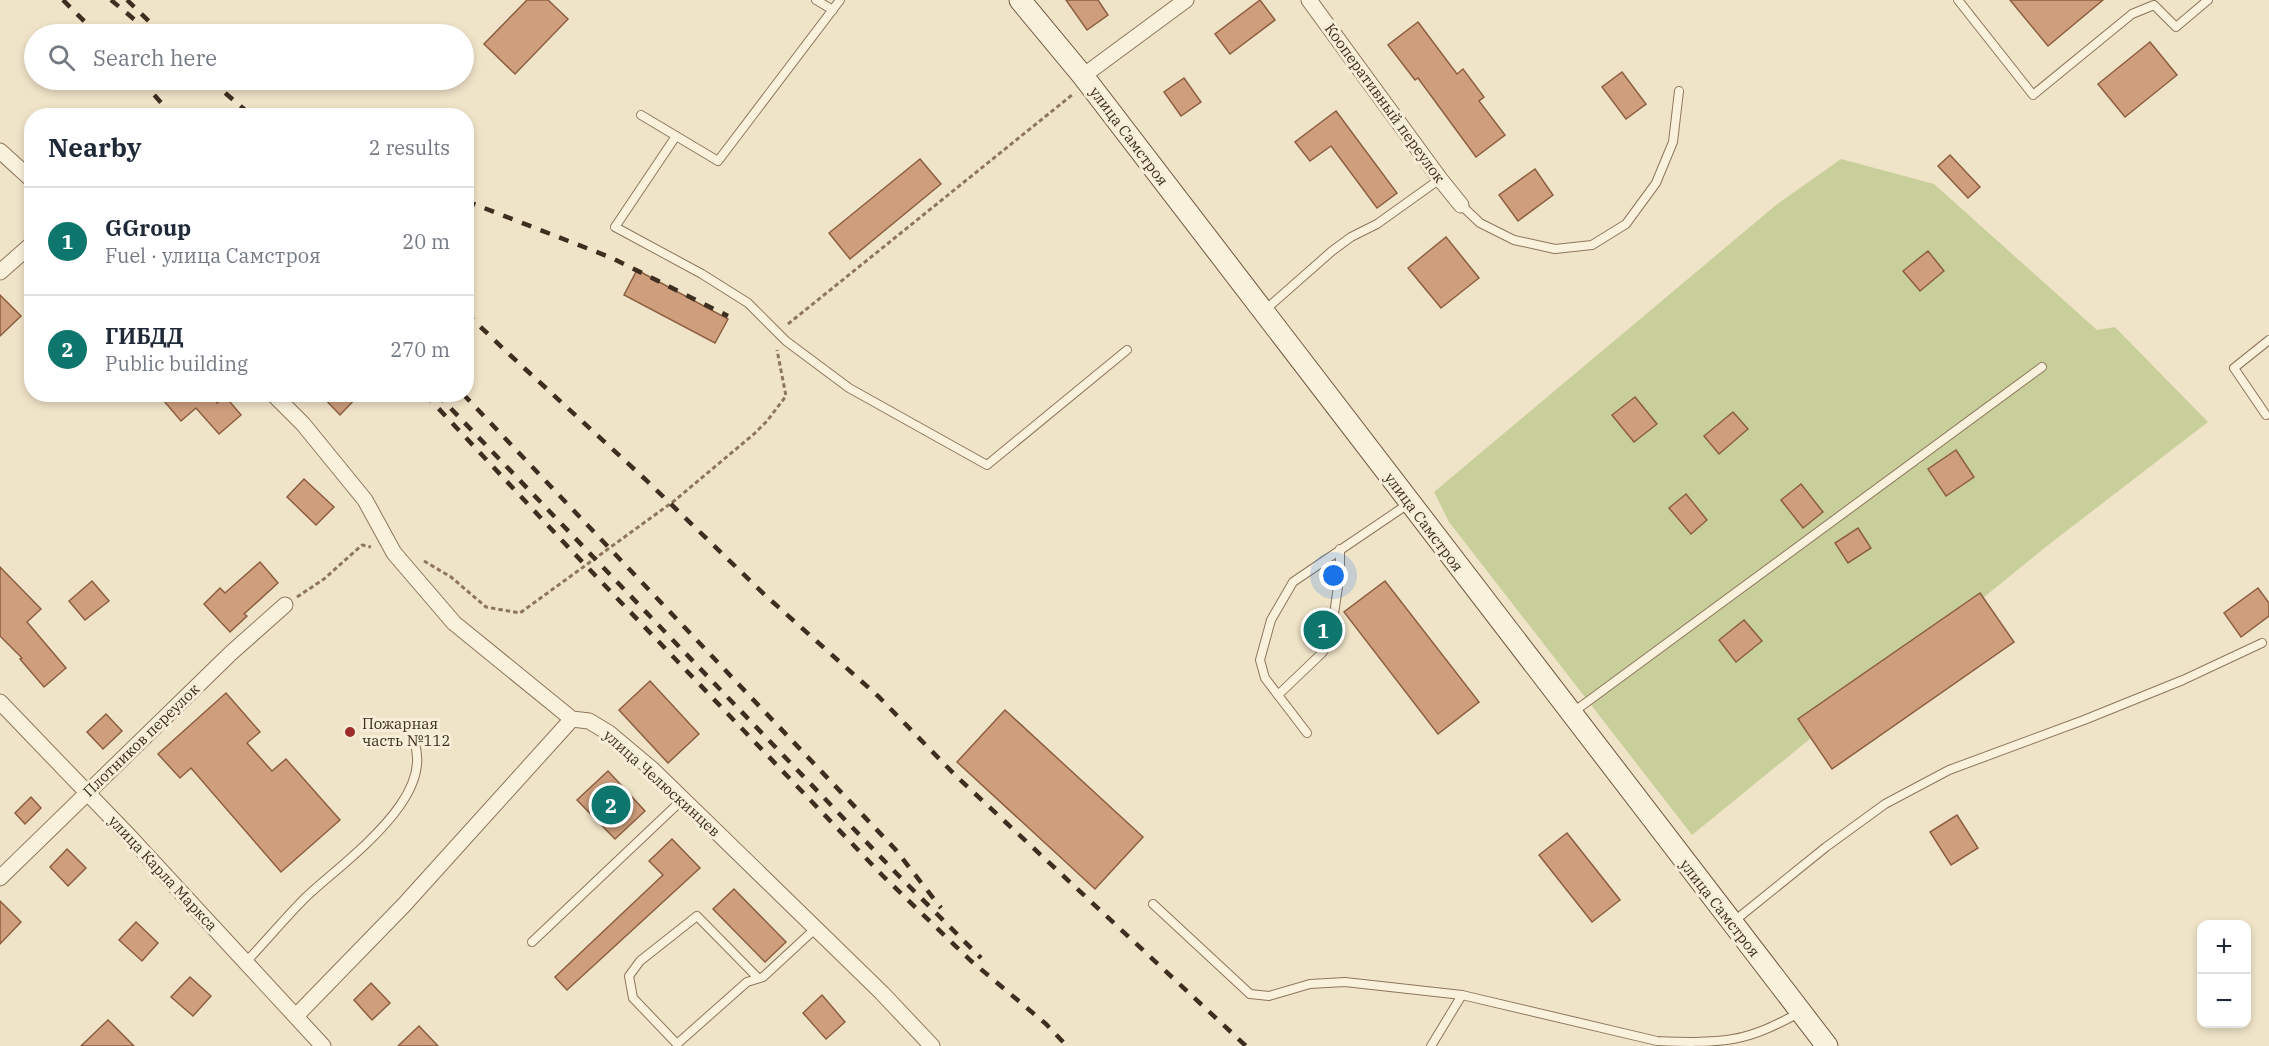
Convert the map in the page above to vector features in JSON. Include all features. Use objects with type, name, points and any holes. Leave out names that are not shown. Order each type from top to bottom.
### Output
[{"type":"street","name":"улица Самстроя","points":[[1020,0],[1081,83],[1263,312],[1827,1046]]},
{"type":"street","points":[[1081,83],[1186,0]]},
{"type":"street","name":"Кооперативный переулок","points":[[1310,0],[1461,205]]},
{"type":"street","points":[[0,151],[24,173]]},
{"type":"street","points":[[0,272],[24,251]]},
{"type":"street","name":"улица Челюскинцев","points":[[281,402],[303,424],[365,500],[394,553],[454,622],[572,719],[590,721],[609,733],[683,800],[816,928],[932,1046]]},
{"type":"street","name":"Плотников переулок","points":[[0,878],[231,653],[285,605]]},
{"type":"street","name":"улица Карла Маркса","points":[[0,702],[128,835],[323,1046]]},
{"type":"street","points":[[296,1016],[404,905],[572,719]]},
{"type":"lane","points":[[816,0],[833,10]]},
{"type":"lane","points":[[641,115],[718,161],[840,0]]},
{"type":"lane","points":[[1958,0],[2033,95],[2132,14],[2154,5],[2176,27],[2208,0]]},
{"type":"lane","points":[[1461,205],[1480,223],[1514,240],[1555,249],[1592,245],[1626,224],[1656,183],[1673,142],[1679,91]]},
{"type":"lane","points":[[676,136],[615,227],[702,274],[748,303],[778,334],[849,387],[987,465],[1127,350]]},
{"type":"lane","points":[[1263,312],[1332,251],[1351,237],[1377,224],[1440,178]]},
{"type":"lane","points":[[2266,415],[2234,368],[2269,340]]},
{"type":"lane","points":[[1571,714],[2042,367]]},
{"type":"lane","points":[[1307,733],[1265,678],[1260,660],[1271,620],[1293,582],[1410,504]]},
{"type":"lane","points":[[1278,695],[1323,653],[1335,633],[1334,614],[1340,573],[1340,549]]},
{"type":"lane","points":[[1732,923],[1826,847],[1885,804],[1949,770],[2172,685],[2262,643]]},
{"type":"lane","points":[[246,962],[306,897],[362,850],[414,784],[418,761],[413,736],[405,726]]},
{"type":"lane","points":[[532,942],[683,800]]},
{"type":"lane","points":[[1153,904],[1250,994],[1269,996],[1310,984],[1345,982],[1461,995],[1657,1041],[1688,1042],[1734,1039],[1770,1028],[1800,1012]]},
{"type":"lane","points":[[758,978],[697,916],[640,962],[629,976],[633,998],[677,1044],[747,982],[758,978],[763,976],[816,928]]},
{"type":"lane","points":[[1431,1046],[1461,995]]},
{"type":"path","points":[[285,605],[324,579],[362,545],[423,560],[451,577],[486,606],[519,613],[674,501],[767,421],[786,396],[775,338],[778,334],[1081,83]]},
{"type":"green space","points":[[1841,159],[1934,184],[2097,330],[2115,327],[2208,422],[2047,546],[1692,835],[1449,522],[1434,492],[1776,205]]},
{"type":"building","points":[[527,0],[548,0],[568,19],[515,74],[484,44]]},
{"type":"building","points":[[1066,0],[1098,0],[1108,15],[1087,30]]},
{"type":"building","points":[[1260,0],[1275,20],[1230,54],[1215,34]]},
{"type":"building","points":[[2010,0],[2103,0],[2048,46]]},
{"type":"building","points":[[1418,22],[1457,74],[1463,69],[1484,97],[1479,101],[1505,135],[1476,157],[1418,78],[1415,80],[1388,45]]},
{"type":"building","points":[[2150,42],[2177,75],[2125,117],[2098,84]]},
{"type":"building","points":[[1622,72],[1646,104],[1626,119],[1602,87]]},
{"type":"building","points":[[1184,78],[1201,102],[1181,116],[1164,92]]},
{"type":"building","points":[[1336,111],[1397,193],[1377,208],[1331,146],[1310,161],[1295,142]]},
{"type":"building","points":[[1950,155],[1980,187],[1968,198],[1938,166]]},
{"type":"building","points":[[920,159],[941,184],[850,259],[829,233]]},
{"type":"building","points":[[1535,169],[1553,195],[1518,221],[1499,195]]},
{"type":"building","points":[[1446,237],[1479,278],[1441,308],[1408,268]]},
{"type":"building","points":[[1928,251],[1944,271],[1920,291],[1903,271]]},
{"type":"building","points":[[637,270],[728,319],[715,343],[624,295]]},
{"type":"building","points":[[0,295],[21,316],[0,336]]},
{"type":"building","points":[[1635,397],[1657,424],[1634,442],[1612,415]]},
{"type":"building","points":[[165,402],[230,402],[241,415],[219,434],[196,408],[181,421]]},
{"type":"building","points":[[328,402],[352,402],[340,415]]},
{"type":"building","points":[[1733,412],[1748,429],[1719,454],[1704,436]]},
{"type":"building","points":[[1956,450],[1974,477],[1946,496],[1928,469]]},
{"type":"building","points":[[304,479],[334,507],[316,525],[287,497]]},
{"type":"building","points":[[1801,484],[1823,512],[1803,528],[1781,500]]},
{"type":"building","points":[[1686,494],[1707,520],[1691,534],[1669,508]]},
{"type":"building","points":[[1858,528],[1871,548],[1848,563],[1835,543]]},
{"type":"building","points":[[260,562],[278,583],[244,614],[247,616],[230,632],[204,604],[220,588],[225,593]]},
{"type":"building","points":[[0,567],[41,609],[27,622],[66,668],[44,687],[20,659],[22,658],[0,636]]},
{"type":"building","points":[[92,581],[109,601],[85,620],[69,601]]},
{"type":"building","points":[[1385,581],[1479,702],[1438,734],[1344,612]]},
{"type":"building","points":[[2258,588],[2269,603],[2269,616],[2241,637],[2224,613]]},
{"type":"building","points":[[1980,593],[2014,642],[1832,769],[1798,719]]},
{"type":"building","points":[[1744,620],[1762,641],[1736,662],[1719,640]]},
{"type":"building","points":[[650,681],[699,734],[668,763],[619,710]]},
{"type":"building","points":[[226,693],[260,732],[247,743],[272,771],[286,759],[340,820],[281,872],[191,768],[180,778],[158,754]]},
{"type":"building","points":[[1005,710],[1143,837],[1095,889],[957,762]]},
{"type":"building","points":[[106,714],[122,731],[103,749],[87,732]]},
{"type":"building","points":[[608,771],[645,811],[615,839],[577,800]]},
{"type":"building","points":[[31,797],[41,808],[25,824],[15,813]]},
{"type":"building","points":[[1957,815],[1978,848],[1951,865],[1930,832]]},
{"type":"building","points":[[1567,833],[1620,900],[1592,922],[1539,855]]},
{"type":"building","points":[[672,839],[700,868],[567,990],[555,977],[663,875],[649,861]]},
{"type":"building","points":[[67,849],[86,868],[68,886],[50,867]]},
{"type":"building","points":[[734,889],[786,942],[765,962],[713,909]]},
{"type":"building","points":[[0,901],[21,922],[0,944]]},
{"type":"building","points":[[136,922],[158,943],[142,961],[119,940]]},
{"type":"building","points":[[190,977],[211,996],[193,1016],[171,997]]},
{"type":"building","points":[[371,983],[390,1003],[372,1020],[354,1000]]},
{"type":"building","points":[[822,995],[845,1022],[826,1039],[803,1013]]},
{"type":"building","points":[[108,1020],[134,1046],[81,1046]]},
{"type":"building","points":[[419,1026],[438,1046],[398,1046]]},
{"type":"railway","points":[[63,0],[87,24]]},
{"type":"railway","points":[[111,0],[140,24]]},
{"type":"railway","points":[[127,0],[152,24]]},
{"type":"railway","points":[[150,90],[166,108]]},
{"type":"railway","points":[[222,90],[243,108]]},
{"type":"railway","points":[[474,204],[612,258],[728,316]]},
{"type":"railway","points":[[474,321],[646,480],[766,596],[879,697],[956,776],[1246,1046]]},
{"type":"railway","points":[[432,402],[883,876],[970,960],[1046,1024],[1067,1046]]},
{"type":"railway","points":[[445,402],[897,874],[981,958]]},
{"type":"railway","points":[[471,402],[895,849],[941,908]]},
{"type":"place","name":"GGroup","points":[[1323,630]]},
{"type":"place","name":"Пожарная часть №112","points":[[350,732]]},
{"type":"place","name":"ГИБДД","points":[[611,805]]}]
